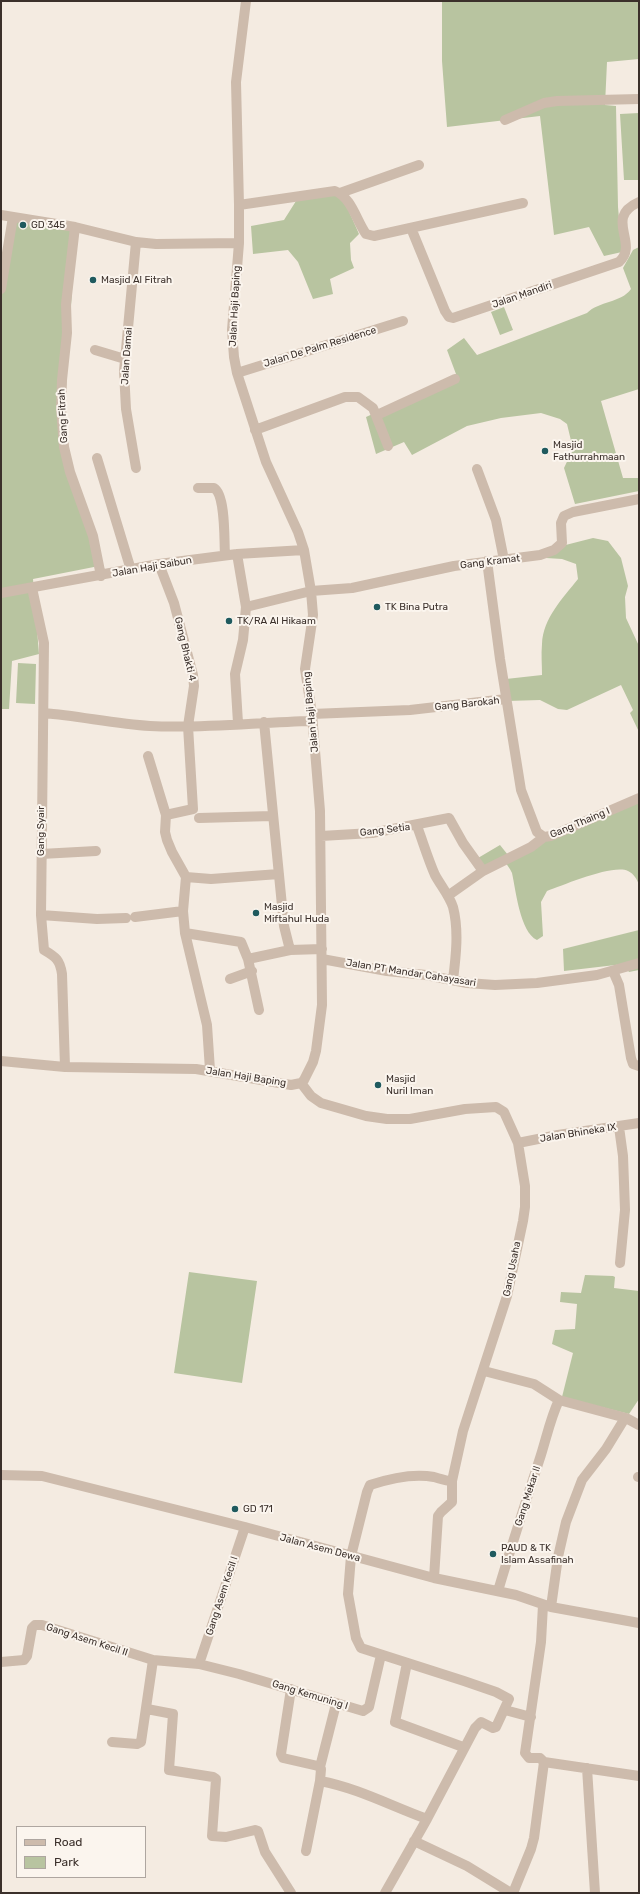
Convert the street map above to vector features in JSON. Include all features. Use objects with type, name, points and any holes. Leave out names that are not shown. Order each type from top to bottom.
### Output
[{"type":"street","name":"Jalan Haji Baping","points":[[1,1062],[65,1067],[210,1070],[291,1085],[301,1083],[310,1070],[316,1051],[322,1005],[321,836],[312,718],[305,670],[313,615],[312,591],[304,550],[298,532],[269,469],[255,430],[237,373],[232,344],[239,243],[236,82],[246,1]]},
{"type":"street","points":[[505,120],[544,103],[557,101],[639,99]]},
{"type":"street","points":[[340,193],[419,166]]},
{"type":"street","points":[[239,204],[316,192],[335,191],[340,193],[353,209],[362,228],[369,236],[374,236],[523,203]]},
{"type":"street","name":"Jalan Mandiri","points":[[411,228],[445,311],[449,317],[453,318],[619,262],[627,250],[622,224],[623,214],[629,207],[639,202]]},
{"type":"street","points":[[1,215],[75,227],[136,242],[156,244],[239,243]]},
{"type":"street","points":[[1,286],[13,217]]},
{"type":"street","name":"Gang Fitrah","points":[[75,227],[66,304],[67,333],[62,380],[61,408],[64,447],[70,472],[93,536],[101,576]]},
{"type":"street","name":"Jalan Damai","points":[[136,242],[124,359],[126,409],[136,468]]},
{"type":"street","name":"Jalan De Palm Residence","points":[[237,373],[403,321]]},
{"type":"street","points":[[95,350],[124,359]]},
{"type":"street","points":[[377,415],[455,379]]},
{"type":"street","points":[[255,430],[345,397],[358,397],[373,408],[388,446]]},
{"type":"street","points":[[97,458],[131,570]]},
{"type":"street","points":[[477,469],[496,520],[504,560]]},
{"type":"street","points":[[198,488],[214,488],[218,491],[223,513],[225,555]]},
{"type":"street","name":"Gang Kramat","points":[[246,607],[312,591],[352,588],[487,561],[540,555],[559,547],[562,543],[562,519],[567,514],[639,499]]},
{"type":"street","name":"Jalan Haji Saibun","points":[[1,593],[101,576],[159,564],[225,555],[304,550]]},
{"type":"street","points":[[237,554],[246,607],[243,640],[235,674],[238,723]]},
{"type":"street","name":"Gang Barokah","points":[[44,713],[74,716],[111,723],[188,726],[264,722],[410,710],[506,699],[487,561]]},
{"type":"street","name":"Gang Bhakti 4","points":[[159,564],[174,603],[193,675],[194,686],[188,726],[193,809],[166,814]]},
{"type":"street","name":"Gang Syair","points":[[32,588],[44,643],[41,915],[44,950],[57,957],[60,962],[62,974],[65,1067]]},
{"type":"street","name":"Gang Thaing I","points":[[506,699],[521,790],[537,832],[544,838],[639,798]]},
{"type":"street","points":[[264,722],[272,816],[284,926],[290,950]]},
{"type":"street","points":[[148,756],[166,814],[165,832],[167,840],[186,877],[183,911],[185,934],[207,1025],[210,1070]]},
{"type":"street","points":[[199,818],[272,816]]},
{"type":"street","name":"Gang Setia","points":[[321,836],[372,833],[417,826],[449,818],[463,843],[484,871]]},
{"type":"street","points":[[417,826],[435,874],[449,895],[455,918],[456,953],[453,980]]},
{"type":"street","points":[[449,895],[484,871],[531,847],[544,838]]},
{"type":"street","points":[[41,854],[96,851]]},
{"type":"street","points":[[186,877],[211,879],[279,874]]},
{"type":"street","points":[[41,915],[97,919],[131,918],[183,911]]},
{"type":"street","points":[[185,934],[241,942],[252,972],[259,1010]]},
{"type":"street","name":"Jalan PT Mandar Cahayasari","points":[[248,959],[290,950],[322,954],[387,971],[426,975],[467,983],[488,985],[523,984],[578,978],[613,971],[639,963]]},
{"type":"street","points":[[613,971],[621,998],[631,1058],[633,1064],[639,1066]]},
{"type":"street","points":[[230,979],[252,972]]},
{"type":"street","name":"Gang Usaha","points":[[301,1083],[311,1096],[321,1103],[366,1116],[387,1119],[410,1119],[465,1109],[496,1107],[504,1112],[518,1143],[524,1170],[525,1207],[508,1296],[463,1431],[452,1481],[452,1502],[440,1512],[438,1516],[434,1578]]},
{"type":"street","name":"Jalan Bhineka IX","points":[[518,1143],[564,1134],[639,1123]]},
{"type":"street","points":[[619,1127],[623,1156],[625,1210],[620,1263]]},
{"type":"street","points":[[484,1371],[534,1384],[546,1390],[559,1400],[625,1418],[639,1425]]},
{"type":"street","name":"Gang Mekar II","points":[[498,1591],[527,1495],[550,1428],[552,1415],[559,1400]]},
{"type":"street","points":[[625,1418],[606,1449],[587,1471],[566,1522],[547,1606],[525,1753],[529,1758],[540,1758],[544,1762],[639,1776]]},
{"type":"street","name":"Jalan Asem Dewa","points":[[1,1475],[42,1476],[245,1527],[434,1578],[516,1595],[547,1606],[639,1622]]},
{"type":"street","points":[[385,1893],[427,1819],[463,1747],[478,1724],[481,1722],[496,1728],[510,1702],[509,1698],[496,1692],[407,1663],[380,1656],[361,1648],[356,1638],[348,1603],[350,1556],[370,1485],[406,1476],[434,1477],[452,1481]]},
{"type":"street","name":"Gang Asem Kecil I","points":[[199,1664],[245,1527]]},
{"type":"street","name":"Gang Asem Kecil II","points":[[1,1662],[24,1660],[27,1656],[32,1628],[35,1625],[42,1625],[153,1660],[199,1664]]},
{"type":"street","name":"Gang Kemuning I","points":[[199,1664],[291,1689],[363,1711],[369,1707],[380,1656]]},
{"type":"street","points":[[112,1742],[137,1744],[141,1742],[153,1660]]},
{"type":"street","points":[[407,1663],[394,1719],[395,1722],[463,1747]]},
{"type":"street","points":[[291,1689],[281,1757],[320,1767]]},
{"type":"street","points":[[306,1851],[320,1781],[320,1767],[336,1704]]},
{"type":"street","points":[[147,1709],[173,1714],[169,1770],[213,1777],[216,1779],[212,1836],[226,1837],[255,1830],[258,1831],[265,1852],[291,1893]]},
{"type":"street","points":[[505,1710],[531,1717]]},
{"type":"street","points":[[414,1841],[467,1866],[512,1893],[531,1849],[534,1838],[544,1762]]},
{"type":"street","points":[[587,1768],[595,1893]]},
{"type":"street","points":[[320,1781],[368,1793],[402,1810],[427,1819]]},
{"type":"green space","points":[[442,1],[639,1],[639,59],[607,62],[605,105],[616,106],[618,207],[622,252],[604,256],[589,227],[554,235],[540,116],[447,127],[442,61]]},
{"type":"green space","points":[[639,113],[639,180],[624,180],[620,114]]},
{"type":"green space","points":[[338,191],[344,200],[359,234],[350,243],[351,260],[354,268],[330,279],[333,294],[313,299],[298,262],[288,250],[253,254],[251,226],[284,220],[296,201]]},
{"type":"green space","points":[[15,215],[76,226],[62,452],[99,566],[33,579],[39,654],[12,661],[9,709],[1,709],[1,296],[4,286]]},
{"type":"green space","points":[[639,247],[639,389],[601,401],[623,478],[639,478],[639,491],[575,504],[564,468],[573,449],[567,424],[560,419],[541,413],[501,418],[467,426],[412,455],[404,442],[376,454],[366,417],[434,386],[456,374],[447,350],[464,338],[477,355],[587,313],[598,306],[622,297],[631,289],[623,268],[633,250]]},
{"type":"green space","points":[[504,307],[513,330],[500,335],[491,312]]},
{"type":"green space","points":[[593,538],[608,541],[621,558],[628,586],[625,597],[626,618],[639,646],[639,732],[630,713],[633,710],[621,685],[567,710],[558,709],[540,700],[507,701],[506,679],[542,675],[542,644],[546,626],[560,601],[578,579],[576,564],[562,559],[546,558],[546,550]]},
{"type":"green space","points":[[18,663],[36,664],[35,704],[16,703]]},
{"type":"green space","points":[[639,802],[639,885],[636,879],[628,871],[611,870],[588,876],[547,891],[541,902],[543,936],[537,940],[531,936],[526,929],[523,920],[517,900],[512,873],[504,860],[484,867],[478,858],[500,845],[508,855]]},
{"type":"green space","points":[[639,930],[639,970],[629,972],[624,964],[564,971],[563,949]]},
{"type":"green space","points":[[189,1272],[257,1281],[242,1383],[174,1373]]},
{"type":"green space","points":[[585,1275],[613,1276],[615,1277],[614,1288],[639,1291],[639,1399],[629,1414],[562,1397],[573,1353],[552,1344],[555,1330],[575,1329],[577,1304],[560,1302],[561,1292],[581,1293]]},
{"type":"place","name":"GD 345","points":[[23,225]]},
{"type":"place","name":"Masjid Al Fitrah","points":[[93,280]]},
{"type":"place","name":"Masjid Fathurrahmaan","points":[[545,451]]},
{"type":"place","name":"TK Bina Putra","points":[[377,607]]},
{"type":"place","name":"TK/RA Al Hikaam","points":[[229,621]]},
{"type":"place","name":"Masjid Miftahul Huda","points":[[256,913]]},
{"type":"place","name":"Masjid Nuril Iman","points":[[378,1085]]},
{"type":"place","name":"GD 171","points":[[235,1509]]},
{"type":"place","name":"PAUD & TK Islam Assafinah","points":[[493,1554]]}]
